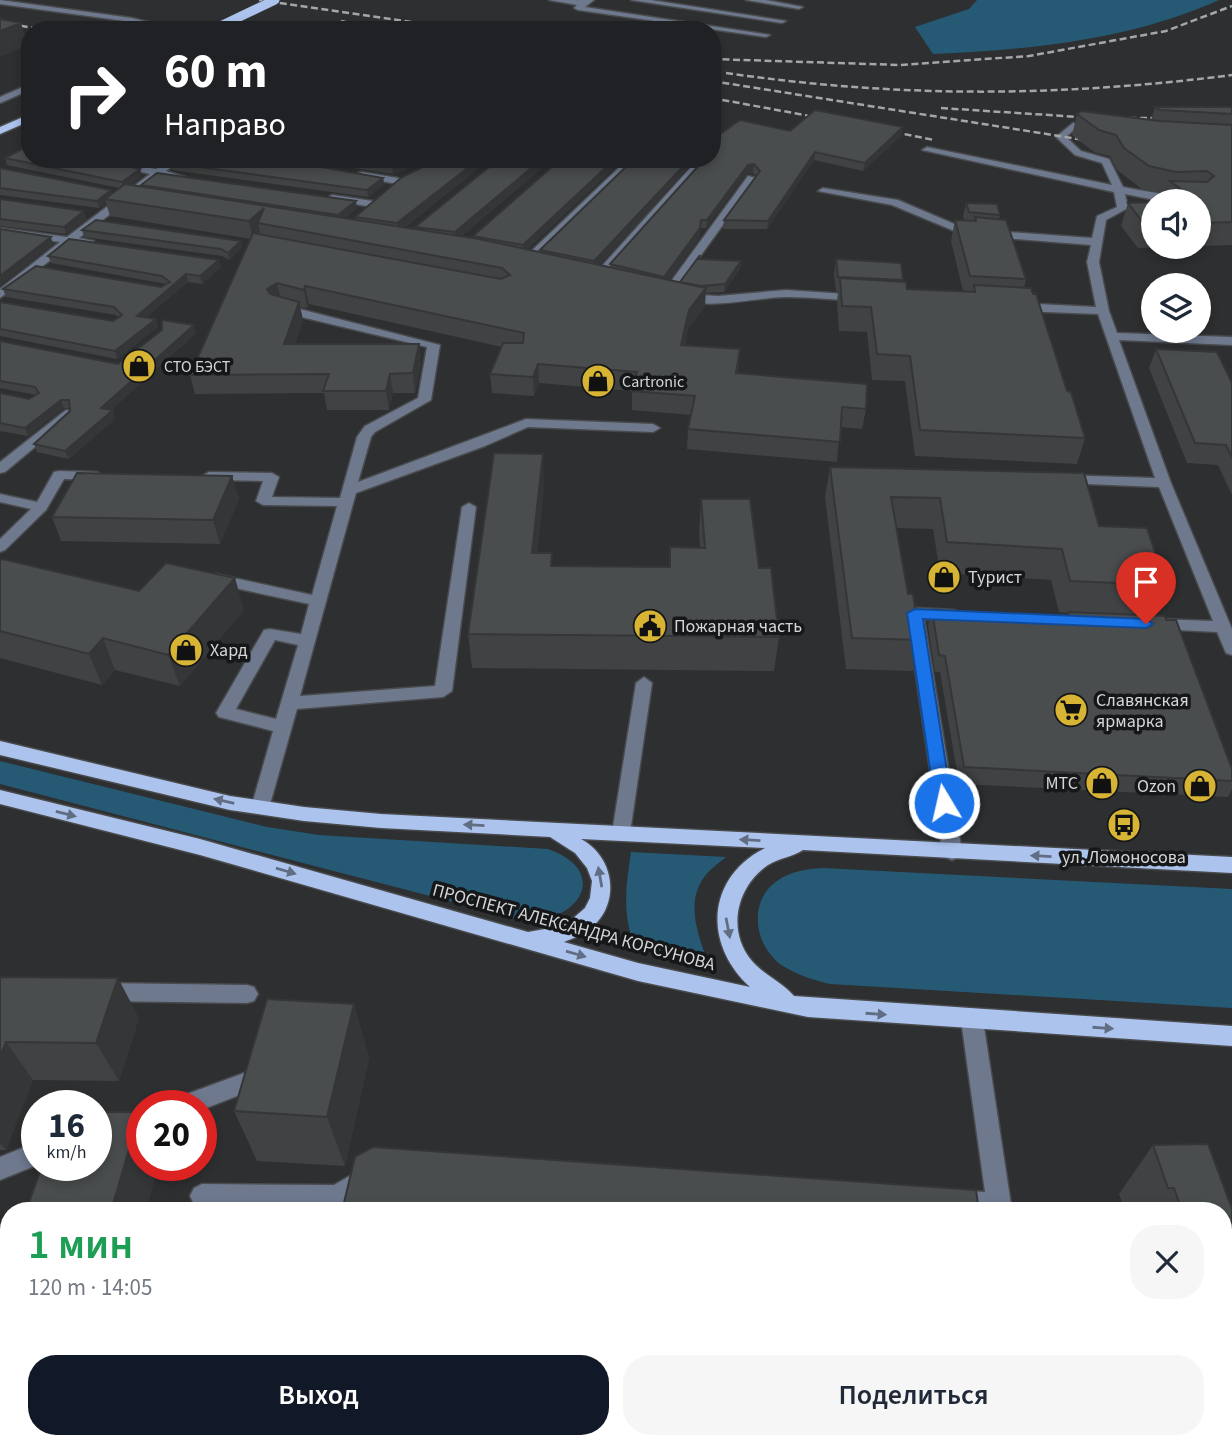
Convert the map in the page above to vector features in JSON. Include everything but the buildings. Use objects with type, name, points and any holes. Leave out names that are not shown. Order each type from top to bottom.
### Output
[{"type":"main road","points":[[231,21],[275,0]]},
{"type":"main road","points":[[0,131],[21,121]]},
{"type":"main road","points":[[0,748],[260,808],[381,821],[1232,866]]},
{"type":"main road","name":"ПРОСПЕКТ АЛЕКСАНДРА КОРСУНОВА","points":[[0,797],[200,847],[638,972],[808,1008],[1232,1037]]},
{"type":"main road","points":[[521,828],[553,833],[577,842],[593,856],[602,874],[602,893],[592,914],[572,930],[546,938],[521,938]]},
{"type":"main road","points":[[808,1008],[789,1002],[755,980],[733,951],[726,918],[734,887],[754,863],[786,848],[818,845]]},
{"type":"street","points":[[553,0],[587,2]]},
{"type":"street","points":[[635,0],[782,21]]},
{"type":"street","points":[[750,0],[799,7]]},
{"type":"street","points":[[0,2],[135,21]]},
{"type":"street","points":[[587,2],[578,8],[669,21]]},
{"type":"street","points":[[721,29],[766,35]]},
{"type":"street","points":[[0,100],[21,91]]},
{"type":"street","points":[[1113,132],[1073,127],[1061,137],[1078,153],[1105,162],[1118,188],[1123,208],[1101,218],[1093,262],[1103,311],[1164,483],[1232,649]]},
{"type":"street","points":[[927,150],[1141,193]]},
{"type":"street","points":[[128,168],[196,179]]},
{"type":"street","points":[[0,295],[164,168]]},
{"type":"street","points":[[527,261],[625,168]]},
{"type":"street","points":[[611,281],[592,276],[694,169]]},
{"type":"street","points":[[347,173],[385,192]]},
{"type":"street","points":[[363,212],[385,192],[410,175]]},
{"type":"street","points":[[752,178],[663,292],[700,300],[778,294],[873,299]]},
{"type":"street","points":[[823,191],[894,202],[964,232],[1096,242]]},
{"type":"street","points":[[114,192],[140,197]]},
{"type":"street","points":[[318,196],[385,192]]},
{"type":"street","points":[[0,231],[98,244]]},
{"type":"street","points":[[35,267],[48,269]]},
{"type":"street","points":[[0,281],[14,283]]},
{"type":"street","points":[[1008,306],[1103,311]]},
{"type":"street","points":[[260,808],[364,437],[370,429],[424,400],[434,345],[280,308]]},
{"type":"street","points":[[1111,335],[1232,341]]},
{"type":"street","points":[[0,469],[65,414]]},
{"type":"street","points":[[192,476],[272,477],[263,501],[348,496],[526,423],[653,428]]},
{"type":"street","points":[[0,547],[41,507],[59,475],[112,476]]},
{"type":"street","points":[[1053,479],[1164,483]]},
{"type":"street","points":[[0,498],[41,507]]},
{"type":"street","points":[[290,703],[443,691],[469,507]]},
{"type":"street","points":[[199,576],[318,601]]},
{"type":"street","points":[[952,852],[915,613],[968,616]]},
{"type":"street","points":[[1142,623],[1223,627]]},
{"type":"street","points":[[283,727],[225,713],[270,634],[307,641]]},
{"type":"street","points":[[621,833],[645,683]]},
{"type":"street","points":[[82,992],[247,994]]},
{"type":"street","points":[[972,1020],[999,1202]]},
{"type":"street","points":[[217,1093],[255,1079]]},
{"type":"street","points":[[0,1169],[21,1160]]},
{"type":"street","points":[[202,1196],[337,1197],[382,1169]]},
{"type":"street","points":[[930,1200],[948,1202]]},
{"type":"shaded area","points":[[977,0],[1219,0],[1185,14],[1115,34],[1006,50],[933,54],[915,27],[969,9]]},
{"type":"shaded area","points":[[0,761],[267,827],[319,835],[548,849],[567,858],[578,870],[583,881],[581,893],[573,904],[561,913],[545,919],[526,921],[0,784]]},
{"type":"shaded area","points":[[631,852],[726,857],[705,876],[696,897],[695,919],[708,962],[650,952],[634,944],[626,910]]},
{"type":"shaded area","points":[[823,868],[1232,889],[1232,1008],[830,984],[798,974],[780,964],[764,945],[758,911],[768,889],[777,881],[799,871]]},
{"type":"railway","points":[[259,0],[404,21]]},
{"type":"railway","points":[[721,59],[900,65],[1029,56],[1166,31],[1232,6]]},
{"type":"railway","points":[[0,22],[21,26]]},
{"type":"railway","points":[[726,73],[854,87],[979,92],[1104,87],[1232,75]]},
{"type":"railway","points":[[721,82],[1097,142]]},
{"type":"railway","points":[[721,100],[826,119]]},
{"type":"railway","points":[[941,108],[1094,118]]},
{"type":"railway","points":[[1119,118],[1171,118]]},
{"type":"railway","points":[[884,130],[934,140]]},
{"type":"place","name":"СТО БЭСТ","points":[[139,366]]},
{"type":"place","name":"Cartronic","points":[[598,381]]},
{"type":"place","name":"Турист","points":[[944,577]]},
{"type":"place","name":"Пожарная часть","points":[[650,626]]},
{"type":"place","name":"Хард","points":[[186,650]]},
{"type":"place","name":"Славянская ярмарка","points":[[1071,710]]},
{"type":"place","name":"МТС","points":[[1102,783]]},
{"type":"place","name":"Ozon","points":[[1200,786]]},
{"type":"place","name":"ул. Ломоносова","points":[[1124,825]]},
{"type":"route","points":[[944,803],[915,613],[1146,624]]}]
